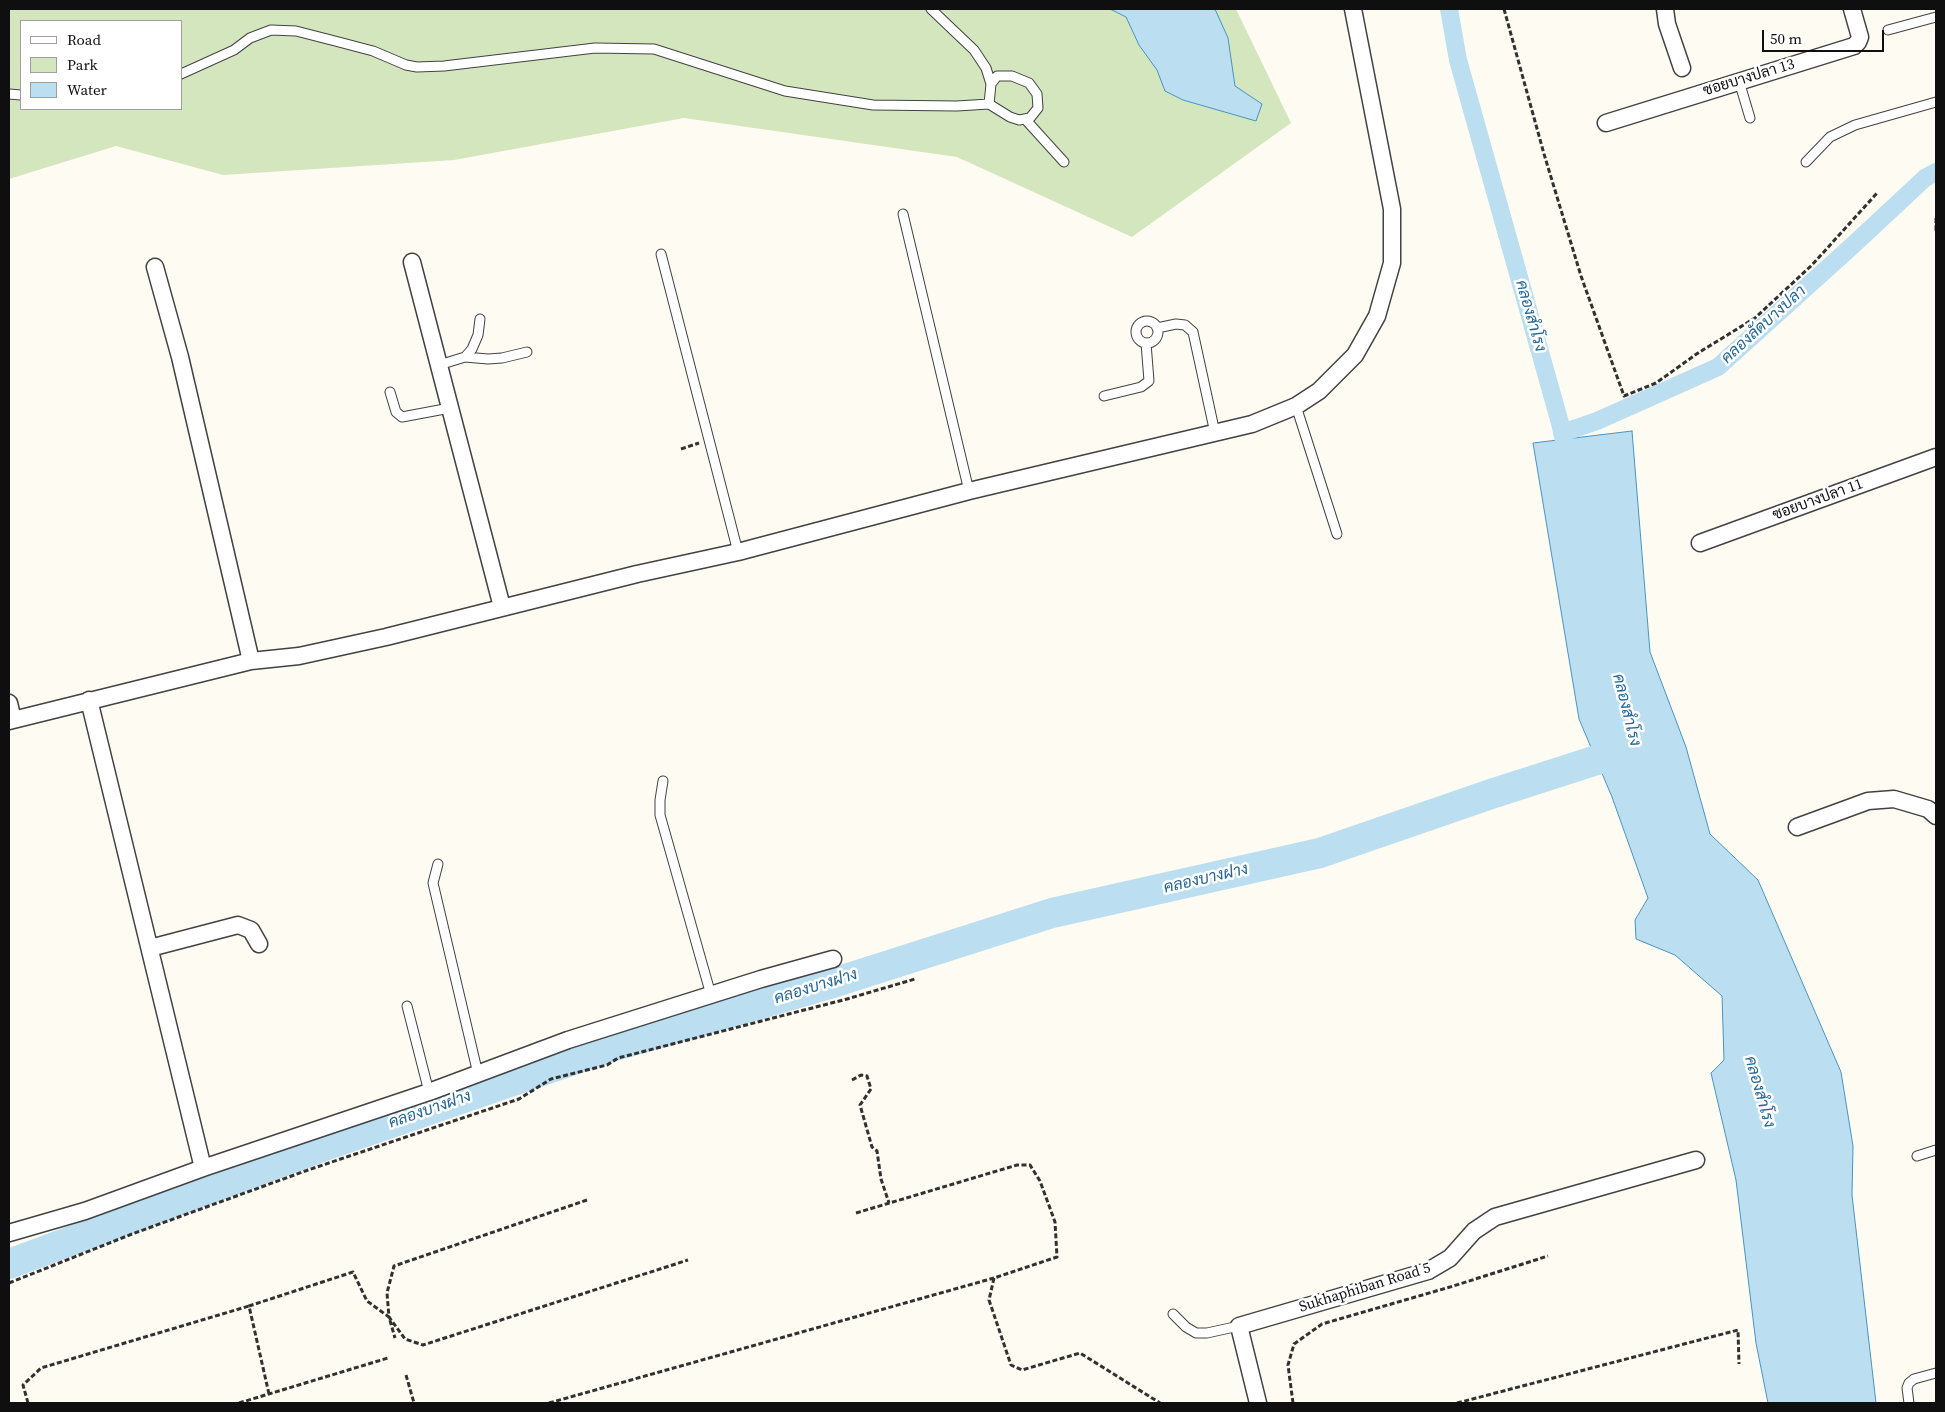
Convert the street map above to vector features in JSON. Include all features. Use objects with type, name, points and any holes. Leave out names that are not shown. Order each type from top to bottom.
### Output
[{"type":"street","points":[[9,703],[11,720],[251,661],[299,656],[386,637],[637,574],[738,552],[969,491],[1252,424],[1296,406],[1319,391],[1355,355],[1377,316],[1392,263],[1392,208],[1353,9]]},
{"type":"street","points":[[1665,9],[1667,24],[1682,68]]},
{"type":"street","name":"ซอยบางปลา 13","points":[[1606,123],[1854,46],[1860,37],[1852,9]]},
{"type":"street","points":[[412,262],[502,607]]},
{"type":"street","points":[[155,267],[180,357],[251,661]]},
{"type":"street","name":"ซอยบางปลา 11","points":[[1700,543],[1936,457]]},
{"type":"street","points":[[89,700],[202,1168]]},
{"type":"street","points":[[1797,827],[1868,801],[1894,799],[1928,809],[1936,816]]},
{"type":"street","points":[[150,948],[238,926],[251,930],[259,944]]},
{"type":"street","points":[[9,1233],[86,1211],[202,1168],[429,1092],[568,1040],[711,994],[833,959]]},
{"type":"street","name":"Sukhaphiban Road 5","points":[[1239,1326],[1428,1271],[1450,1258],[1474,1231],[1495,1217],[1696,1160]]},
{"type":"street","points":[[1239,1326],[1258,1403]]},
{"type":"lane","points":[[931,9],[974,50],[986,68],[991,84],[989,104]]},
{"type":"lane","points":[[1888,30],[1936,17]]},
{"type":"lane","points":[[182,74],[234,50],[250,38],[271,30],[288,30],[373,51],[406,65],[417,67],[444,66],[595,48],[654,49],[785,91],[873,105],[957,106],[989,104],[1010,117],[1019,120],[1030,118],[1038,108],[1037,94],[1029,83],[1012,76],[997,76],[991,84]]},
{"type":"lane","points":[[1739,82],[1750,118]]},
{"type":"lane","points":[[1806,162],[1830,137],[1855,125],[1936,102]]},
{"type":"lane","points":[[1025,119],[1064,162]]},
{"type":"lane","points":[[903,214],[969,491]]},
{"type":"lane","points":[[661,254],[738,552]]},
{"type":"lane","points":[[465,357],[472,349],[478,335],[480,319]]},
{"type":"lane","points":[[1150,322],[1157,328],[1157,337],[1151,342],[1146,343],[1138,339],[1136,328],[1140,324],[1150,322]]},
{"type":"lane","points":[[1157,328],[1176,324],[1185,325],[1193,332],[1215,433]]},
{"type":"lane","points":[[1104,396],[1141,387],[1149,381],[1146,343]]},
{"type":"lane","points":[[439,365],[465,357],[502,358],[527,352]]},
{"type":"lane","points":[[390,392],[396,412],[402,417],[450,408]]},
{"type":"lane","points":[[1296,406],[1337,534]]},
{"type":"lane","points":[[663,781],[660,815],[711,994]]},
{"type":"lane","points":[[438,864],[433,883],[478,1074]]},
{"type":"lane","points":[[407,1006],[429,1092]]},
{"type":"lane","points":[[1917,1156],[1936,1150]]},
{"type":"lane","points":[[1173,1314],[1186,1327],[1196,1332],[1207,1333],[1239,1326]]},
{"type":"lane","points":[[1909,1403],[1907,1388],[1909,1384],[1914,1379],[1936,1373]]},
{"type":"path","points":[[1504,9],[1544,154],[1581,276],[1624,396],[1656,383],[1698,353],[1755,318],[1812,264],[1878,192]]},
{"type":"path","points":[[1936,218],[1936,232]]},
{"type":"path","points":[[681,449],[709,440]]},
{"type":"path","points":[[9,1283],[132,1234],[308,1170],[519,1099],[551,1079],[607,1065],[618,1058],[847,999],[915,979]]},
{"type":"path","points":[[852,1080],[861,1075],[867,1076],[871,1090],[860,1104],[872,1147],[877,1151],[881,1179],[889,1203]]},
{"type":"path","points":[[549,1403],[994,1278],[1057,1257],[1055,1222],[1040,1181],[1030,1165],[1017,1165],[856,1213]]},
{"type":"path","points":[[395,1338],[389,1317],[387,1293],[394,1266],[587,1200]]},
{"type":"path","points":[[1294,1403],[1288,1365],[1294,1344],[1322,1324],[1548,1256]]},
{"type":"path","points":[[28,1403],[23,1385],[41,1368],[249,1306],[353,1272],[367,1301],[389,1317],[406,1339],[423,1345],[688,1260]]},
{"type":"path","points":[[994,1278],[989,1300],[1012,1366],[1022,1370],[1080,1353],[1160,1403]]},
{"type":"path","points":[[249,1306],[269,1394]]},
{"type":"path","points":[[1457,1403],[1738,1330],[1740,1364]]},
{"type":"path","points":[[239,1403],[388,1358]]},
{"type":"path","points":[[406,1375],[414,1403]]},
{"type":"green space","points":[[9,9],[1236,9],[1291,123],[1132,237],[957,157],[684,118],[454,160],[223,175],[116,146],[9,179]]},
{"type":"water","points":[[1110,9],[1215,9],[1228,38],[1235,86],[1262,104],[1256,121],[1183,100],[1165,91],[1157,70],[1139,45],[1126,17]]},
{"type":"water","points":[[1632,431],[1650,652],[1686,747],[1710,834],[1758,880],[1841,1072],[1853,1146],[1852,1195],[1876,1403],[1768,1403],[1756,1343],[1736,1180],[1711,1073],[1724,1060],[1722,996],[1675,955],[1636,939],[1635,920],[1648,898],[1612,797],[1579,719],[1533,443]]},
{"type":"waterway","name":"คลองสำโรง","points":[[1449,9],[1458,60],[1560,423],[1569,462]]},
{"type":"waterway","name":"คลองลัดบางปลา","points":[[1562,433],[1597,421],[1718,367],[1925,178],[1936,172]]},
{"type":"waterway","name":"คลองบางฝาง","points":[[9,1264],[330,1144],[611,1047],[836,982],[1052,913],[1320,853],[1491,794],[1634,748]]}]
